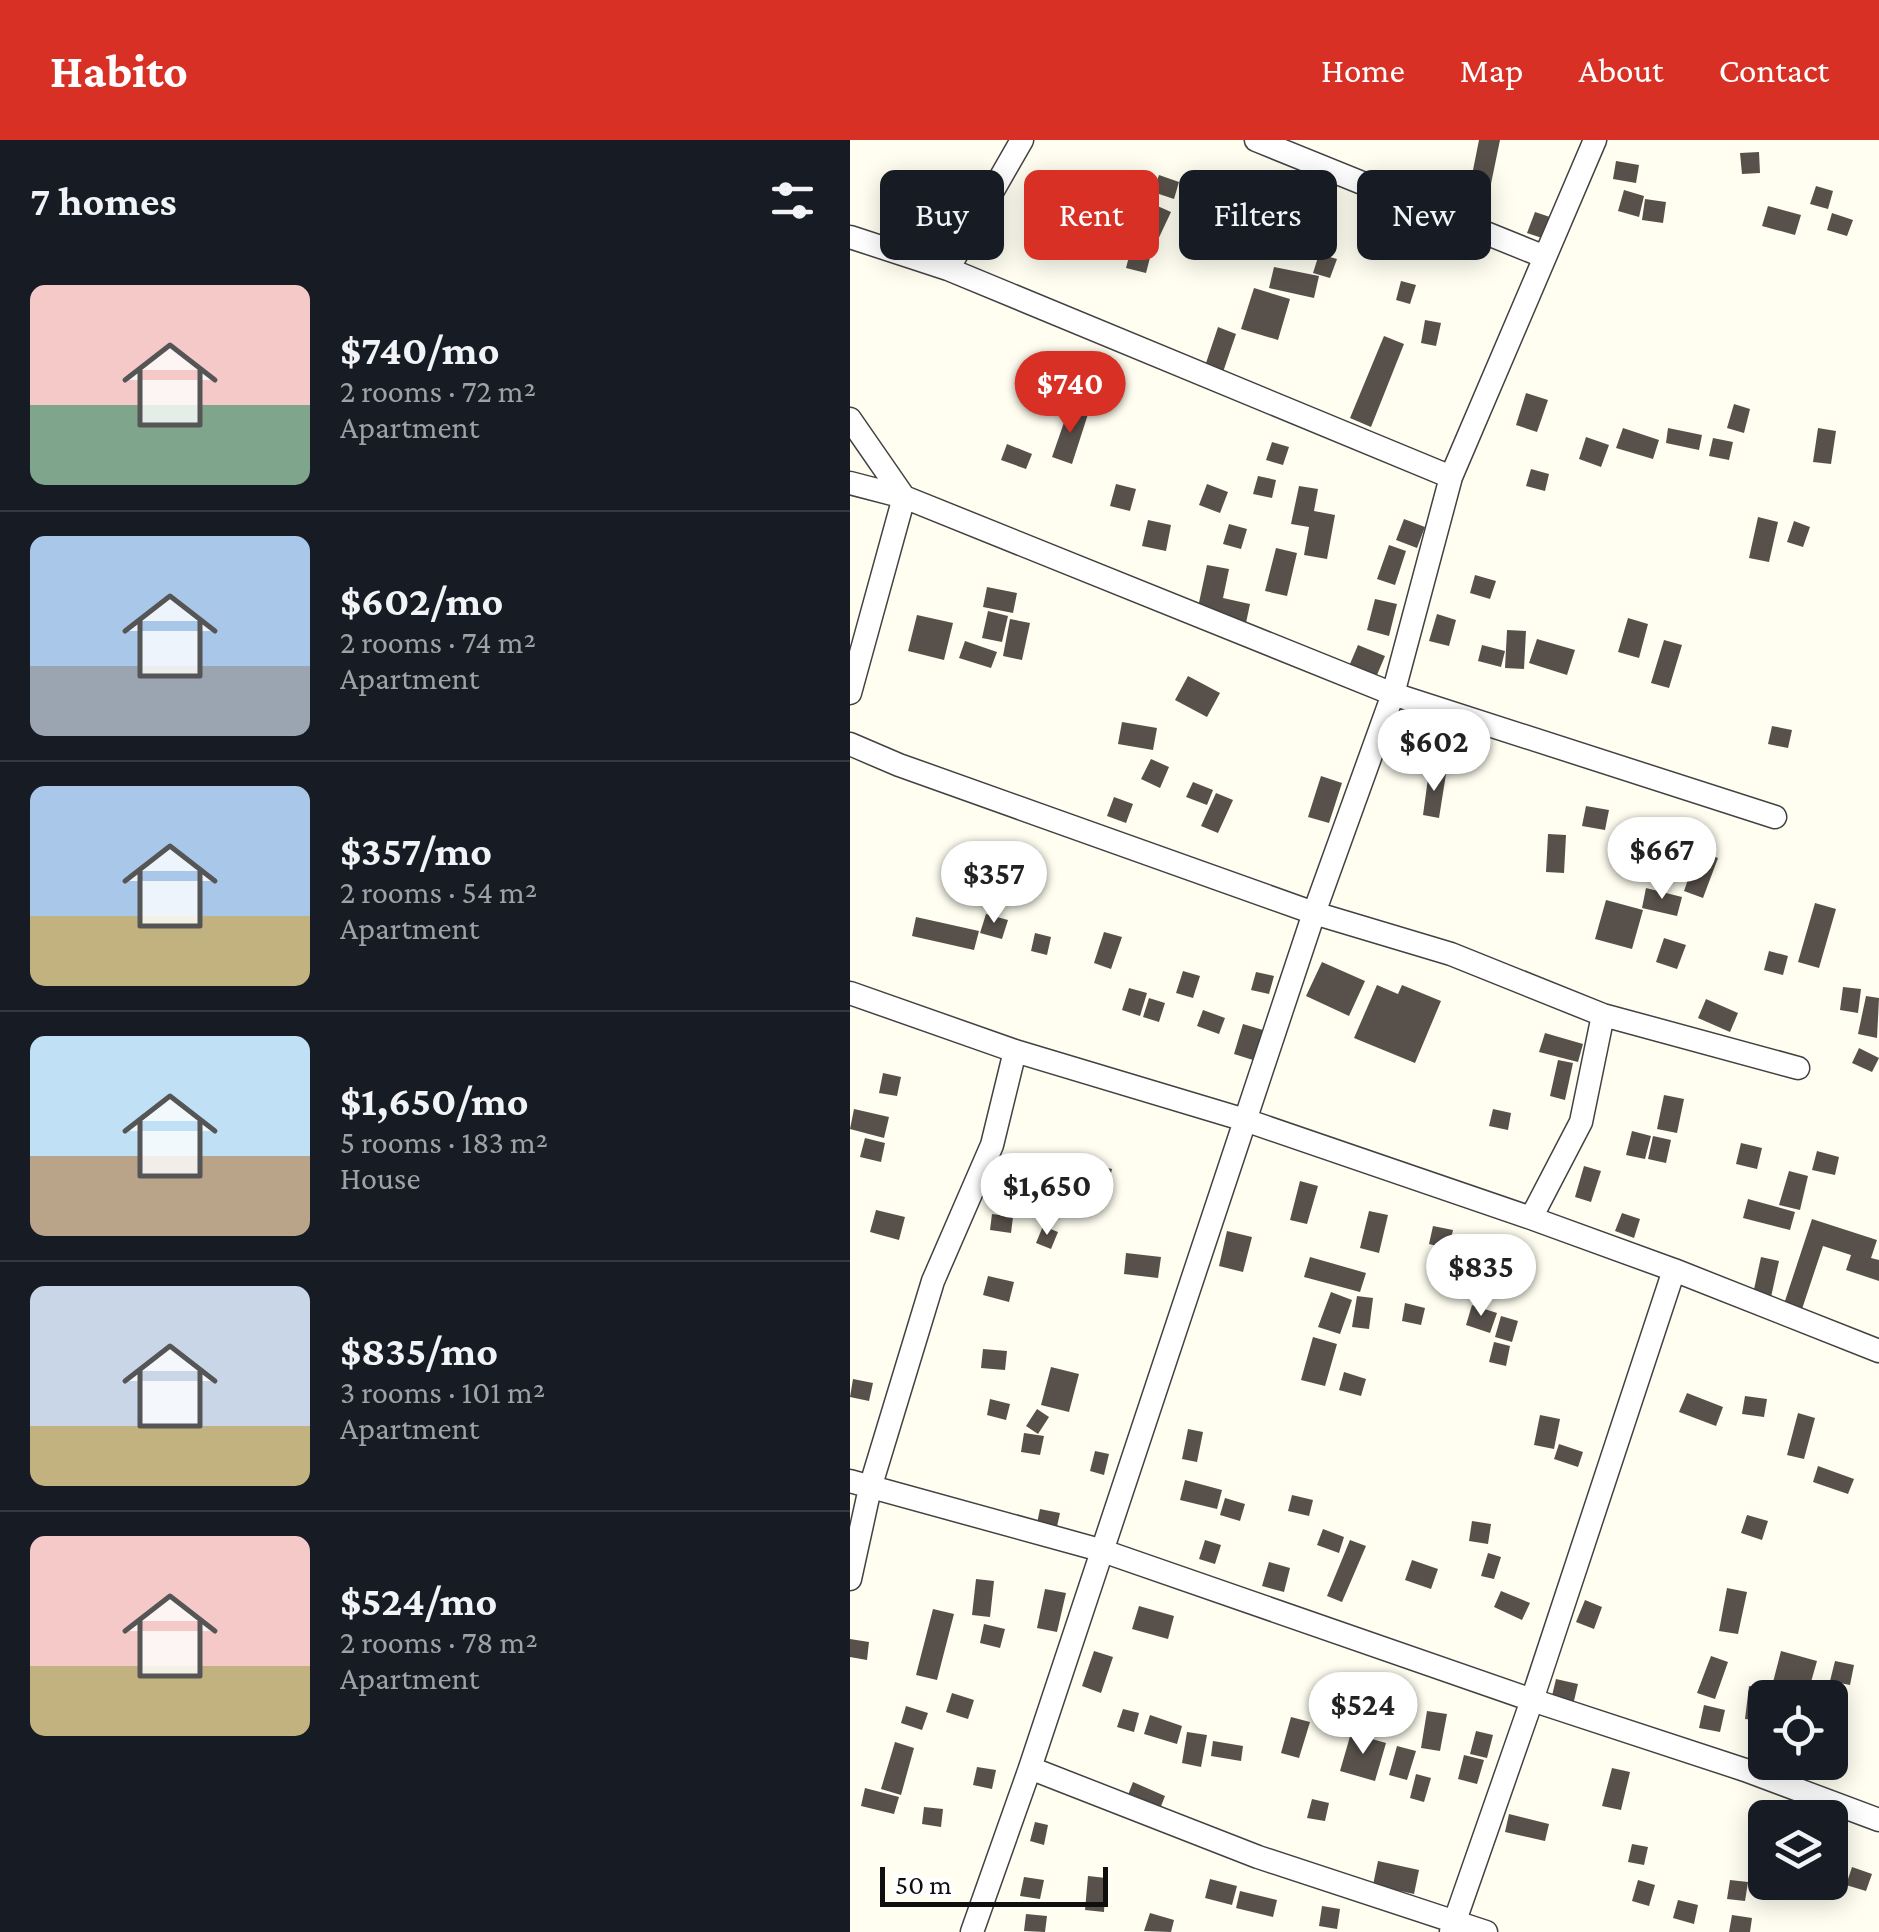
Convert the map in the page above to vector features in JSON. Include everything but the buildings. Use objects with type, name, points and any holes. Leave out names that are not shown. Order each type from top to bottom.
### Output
[{"type":"street","points":[[948,269],[1022,140]]},
{"type":"street","points":[[1256,140],[1545,257]]},
{"type":"street","points":[[972,1932],[1314,913],[1392,694],[1452,477],[1594,140]]},
{"type":"street","points":[[850,237],[948,269],[1452,477]]},
{"type":"street","points":[[850,419],[904,498],[850,693]]},
{"type":"street","points":[[850,483],[904,498],[1392,694],[1776,817]]},
{"type":"street","points":[[850,744],[1314,913],[1452,954],[1603,1015],[1798,1068]]},
{"type":"street","points":[[850,994],[1014,1052],[1245,1120],[1531,1218],[1879,1350]]},
{"type":"street","points":[[1531,1218],[1580,1122],[1603,1015]]},
{"type":"street","points":[[850,1579],[860,1485],[933,1281],[992,1145],[1014,1052]]},
{"type":"street","points":[[1452,1927],[1532,1700],[1674,1270]]},
{"type":"street","points":[[860,1485],[1100,1550],[1745,1770],[1879,1820]]},
{"type":"street","points":[[1030,1768],[1258,1858],[1452,1927],[1486,1932]]}]
